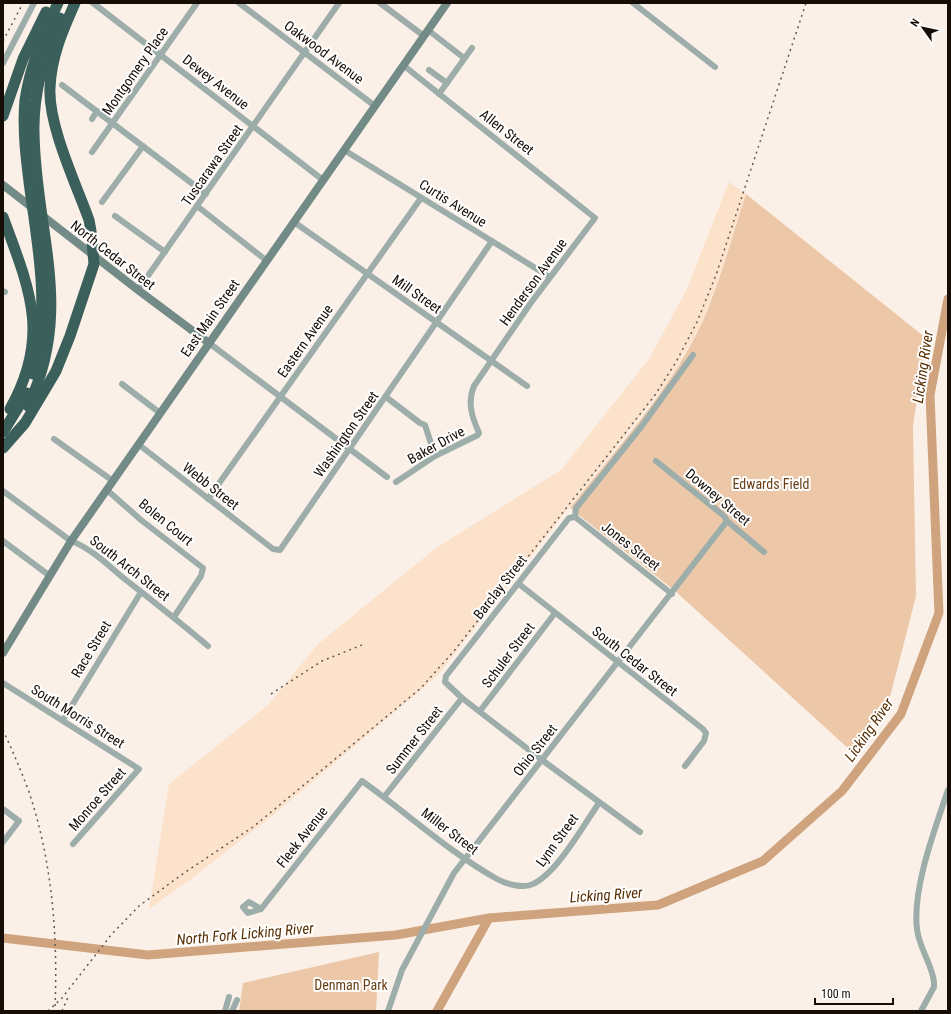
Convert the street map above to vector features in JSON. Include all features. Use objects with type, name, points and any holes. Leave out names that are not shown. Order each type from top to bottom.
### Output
[{"type":"highway","points":[[3,116],[30,42],[52,3]]},
{"type":"highway","points":[[7,435],[34,392],[46,354],[52,306],[48,251],[32,175],[24,122],[29,81],[33,64],[58,3]]},
{"type":"highway","points":[[3,448],[7,435],[28,390],[40,342],[43,305],[32,175],[35,98],[50,42],[68,3]]},
{"type":"highway","points":[[7,435],[25,422],[58,366],[92,274],[94,264],[89,220],[57,131],[50,104],[51,77],[55,53],[75,3]]},
{"type":"highway","points":[[3,217],[30,294],[34,318],[33,346],[30,360],[23,381],[3,422]]},
{"type":"main road","name":"East Main Street","points":[[3,653],[71,541],[447,3]]},
{"type":"main road","name":"North Cedar Street","points":[[3,185],[92,255],[209,343]]},
{"type":"street","points":[[3,63],[34,3]]},
{"type":"street","name":"Dewey Avenue","points":[[94,3],[323,180]]},
{"type":"street","name":"Montgomery Place","points":[[92,152],[197,3]]},
{"type":"street","name":"Oakwood Avenue","points":[[239,3],[375,106]]},
{"type":"street","name":"Tuscarawa Street","points":[[138,290],[339,3]]},
{"type":"street","points":[[380,3],[464,58]]},
{"type":"street","points":[[633,3],[715,67]]},
{"type":"street","points":[[439,94],[472,48]]},
{"type":"street","name":"Allen Street","points":[[403,65],[595,218]]},
{"type":"street","points":[[430,70],[447,83]]},
{"type":"street","points":[[62,85],[206,194]]},
{"type":"street","points":[[92,119],[97,112]]},
{"type":"street","points":[[102,202],[143,146]]},
{"type":"street","name":"Curtis Avenue","points":[[344,150],[550,277]]},
{"type":"street","name":"Eastern Avenue","points":[[208,499],[422,198]]},
{"type":"street","points":[[197,206],[267,260]]},
{"type":"street","points":[[115,216],[164,252]]},
{"type":"street","name":"Henderson Avenue","points":[[492,361],[550,277],[595,218]]},
{"type":"street","name":"Mill Street","points":[[294,222],[527,386]]},
{"type":"street","name":"Washington Street","points":[[270,546],[276,550],[282,548],[492,241]]},
{"type":"street","points":[[209,343],[387,476]]},
{"type":"street","points":[[575,517],[576,508],[631,440],[693,355]]},
{"type":"street","name":"Baker Drive","points":[[396,482],[435,456],[477,436],[479,433],[471,412],[470,401],[474,386],[492,361]]},
{"type":"street","points":[[122,384],[160,413]]},
{"type":"street","points":[[386,397],[425,425],[435,456]]},
{"type":"street","points":[[54,439],[113,481]]},
{"type":"street","name":"Webb Street","points":[[138,444],[270,546]]},
{"type":"street","name":"Downey Street","points":[[656,461],[724,516],[727,521],[764,552]]},
{"type":"street","name":"Bolen Court","points":[[107,490],[141,520],[202,566],[203,571],[201,576],[174,617]]},
{"type":"street","name":"South Arch Street","points":[[3,491],[71,541],[78,543],[174,617],[208,646]]},
{"type":"street","name":"Barclay Street","points":[[462,698],[446,685],[446,676],[519,584],[568,518],[575,517]]},
{"type":"street","name":"Jones Street","points":[[575,517],[672,594]]},
{"type":"street","name":"Ohio Street","points":[[388,1011],[397,982],[410,954],[444,892],[465,858],[672,594],[727,521]]},
{"type":"street","points":[[3,541],[50,576]]},
{"type":"street","name":"South Cedar Street","points":[[519,584],[703,729],[706,733],[704,741],[684,766]]},
{"type":"street","name":"Race Street","points":[[63,720],[141,592]]},
{"type":"street","name":"Schuler Street","points":[[480,711],[555,613]]},
{"type":"street","name":"South Morris Street","points":[[3,683],[139,769]]},
{"type":"street","points":[[462,698],[542,760],[640,832]]},
{"type":"street","name":"Summer Street","points":[[384,797],[462,698]]},
{"type":"street","name":"Monroe Street","points":[[73,844],[139,769]]},
{"type":"street","name":"Miller Street","points":[[362,781],[465,858],[499,880],[521,886],[530,886]]},
{"type":"street","name":"Fleek Avenue","points":[[260,909],[362,781]]},
{"type":"street","points":[[921,1011],[934,987],[934,977],[918,939],[916,908],[924,871],[948,790]]},
{"type":"street","name":"Lynn Street","points":[[530,886],[547,875],[599,802]]},
{"type":"street","points":[[3,808],[20,821],[3,842]]},
{"type":"street","points":[[225,1011],[229,997]]},
{"type":"street","points":[[232,1011],[237,1000]]},
{"type":"shaded area","points":[[729,182],[746,194],[716,285],[699,329],[668,381],[437,676],[272,816],[191,879],[149,909],[169,784],[268,705],[318,644],[436,548],[561,470],[649,359],[686,291]]},
{"type":"green space","name":"Edwards Field","points":[[746,194],[926,338],[913,426],[916,596],[890,697],[850,750],[674,590],[570,508],[639,422],[672,376],[686,353],[699,329],[713,296]]},
{"type":"green space","name":"Denman Park","points":[[379,952],[376,1011],[239,1011],[243,983]]},
{"type":"waterway","name":"Licking River","points":[[3,938],[148,955],[396,935],[489,918],[658,905],[763,861],[842,791],[901,714],[939,613],[930,395],[948,299]]},
{"type":"waterway","points":[[437,1011],[489,918]]},
{"type":"railway","points":[[3,41],[23,3]]},
{"type":"railway","points":[[48,1011],[62,998],[111,935],[139,906],[184,873],[253,827],[421,688],[454,651],[655,395],[676,362],[697,322],[716,275],[806,3]]},
{"type":"railway","points":[[271,694],[322,661],[362,645]]},
{"type":"railway","points":[[3,730],[29,792],[37,818],[48,871],[54,926],[56,981],[55,1008]]},
{"type":"railway","points":[[62,1011],[69,995]]},
{"type":"water label","name":"North Fork Licking River","points":[[245,934]]}]
